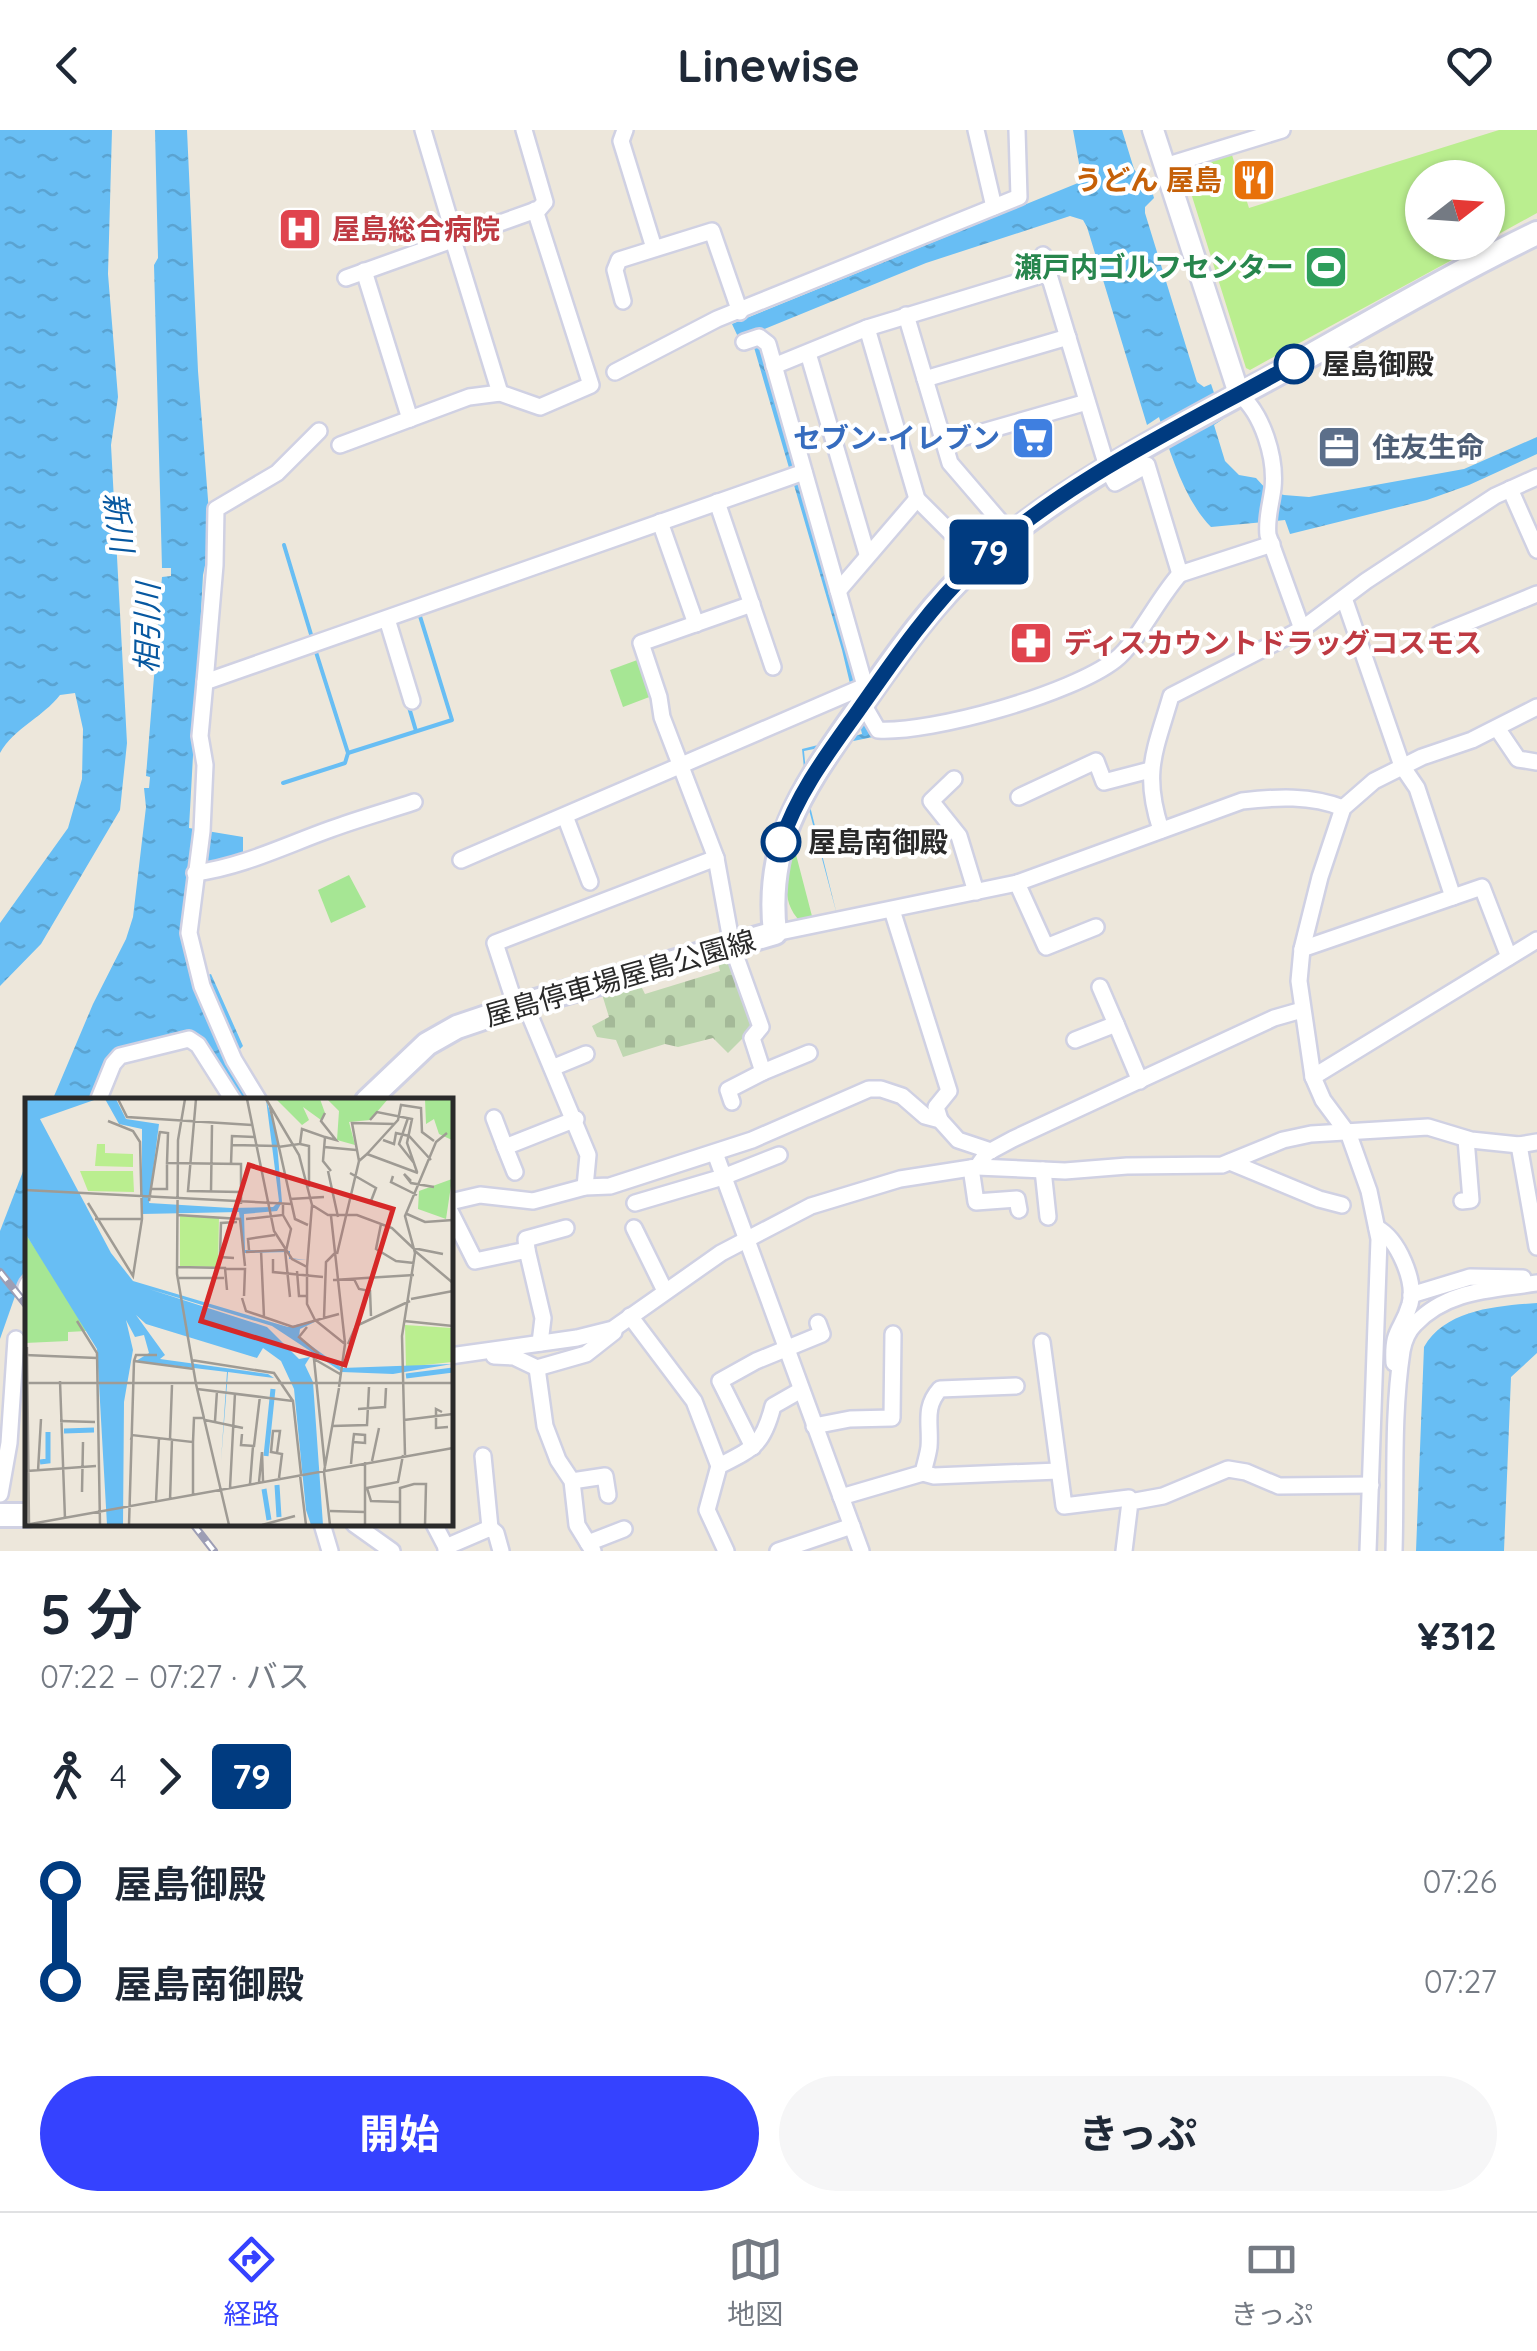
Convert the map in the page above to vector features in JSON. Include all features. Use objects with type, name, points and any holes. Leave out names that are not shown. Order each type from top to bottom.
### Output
[{"type":"main road","name":"屋島停車場屋島公園線","points":[[370,1098],[410,1057],[439,1036],[521,1006],[775,933],[772,912],[776,862],[789,818],[808,782],[905,641],[979,560],[1012,534],[1163,437],[1537,232]]},
{"type":"street","points":[[423,130],[450,221]]},
{"type":"street","points":[[346,278],[536,210],[544,202],[524,130]]},
{"type":"street","points":[[625,130],[621,141],[654,248]]},
{"type":"street","points":[[976,130],[994,207]]},
{"type":"street","points":[[615,372],[717,320],[1018,197],[1017,130]]},
{"type":"street","points":[[1153,130],[1230,400],[1257,414],[1270,455],[1272,490],[1267,524],[1302,629]]},
{"type":"street","points":[[1164,166],[1275,131]]},
{"type":"street","points":[[340,445],[468,398],[500,393],[540,407],[591,385],[536,210]]},
{"type":"street","points":[[623,301],[615,264],[712,230],[740,312]]},
{"type":"street","points":[[453,240],[500,393]]},
{"type":"street","points":[[1043,255],[1108,470],[1115,483],[1147,465],[1180,574]]},
{"type":"street","points":[[364,272],[410,419]]},
{"type":"street","points":[[774,366],[867,328],[1048,272]]},
{"type":"street","points":[[906,316],[950,463],[1012,534]]},
{"type":"street","points":[[867,328],[917,499],[979,560]]},
{"type":"street","points":[[925,379],[1068,337]]},
{"type":"street","points":[[744,342],[764,339],[774,366],[798,474],[838,591],[878,730],[898,731],[1009,705],[1076,682],[1121,654],[1180,574],[1272,544]]},
{"type":"street","points":[[808,353],[867,554]]},
{"type":"street","points":[[944,443],[1087,402]]},
{"type":"street","points":[[243,1096],[232,1056],[199,977],[189,933],[202,831],[205,765],[200,736],[216,510],[276,472],[319,431]]},
{"type":"street","points":[[205,682],[798,474]]},
{"type":"street","points":[[1161,830],[1152,800],[1150,770],[1171,696],[1302,629],[1510,489],[1537,478]]},
{"type":"street","points":[[1510,489],[1537,550]]},
{"type":"street","points":[[838,591],[917,499]]},
{"type":"street","points":[[716,502],[773,668]]},
{"type":"street","points":[[660,522],[696,624]]},
{"type":"street","points":[[1439,634],[1537,594]]},
{"type":"street","points":[[1344,598],[1402,766],[1417,788],[1453,898]]},
{"type":"street","points":[[752,604],[641,643],[680,766],[716,858],[732,946],[761,1027],[752,1038],[762,1072]]},
{"type":"street","points":[[387,619],[410,674],[412,702]]},
{"type":"street","points":[[461,860],[680,766],[866,694]]},
{"type":"street","points":[[1368,1551],[1377,1228],[1369,1191],[1346,1130],[1323,1100],[1313,1077],[1299,981],[1302,949],[1320,878],[1344,808],[1374,781],[1402,766],[1497,728],[1537,706]]},
{"type":"street","points":[[1497,728],[1518,759],[1535,767]]},
{"type":"street","points":[[1020,797],[1096,760],[1104,782],[1150,770]]},
{"type":"street","points":[[954,778],[931,801],[958,836],[976,892]]},
{"type":"street","points":[[775,933],[1017,883],[1242,801],[1275,797],[1316,800],[1344,808]]},
{"type":"street","points":[[195,870],[212,871],[414,802]]},
{"type":"street","points":[[566,816],[590,882]]},
{"type":"street","points":[[585,1187],[588,1155],[576,1119],[495,943],[716,858]]},
{"type":"street","points":[[1017,883],[1046,947],[1096,926]]},
{"type":"street","points":[[1302,949],[1482,888],[1509,957]]},
{"type":"street","points":[[892,910],[949,1091],[936,1107],[940,1120],[958,1140],[991,1150]]},
{"type":"street","points":[[1313,1077],[1537,940]]},
{"type":"street","points":[[1100,987],[1140,1081]]},
{"type":"street","points":[[1019,1210],[1017,1199],[976,1202],[974,1167],[991,1150],[1274,1018],[1302,1010]]},
{"type":"street","points":[[1075,1040],[1116,1024]]},
{"type":"street","points":[[99,1098],[120,1056],[189,1039],[243,1096]]},
{"type":"street","points":[[552,1068],[586,1054]]},
{"type":"street","points":[[732,1102],[728,1090],[808,1054]]},
{"type":"street","points":[[452,1202],[480,1195],[533,1201],[585,1187],[610,1186],[714,1153],[869,1090],[890,1090],[924,1116],[940,1120]]},
{"type":"street","points":[[494,1118],[515,1172]]},
{"type":"street","points":[[505,1147],[576,1119]]},
{"type":"street","points":[[452,1356],[612,1328],[745,1240],[811,1206],[900,1179],[974,1167],[1043,1170],[1230,1162],[1283,1140],[1346,1130],[1428,1127],[1466,1138],[1519,1145],[1537,1142]]},
{"type":"street","points":[[1462,1200],[1471,1200],[1466,1138]]},
{"type":"street","points":[[1519,1145],[1537,1247]]},
{"type":"street","points":[[714,1153],[861,1551]]},
{"type":"street","points":[[635,1203],[723,1177],[779,1155]]},
{"type":"street","points":[[1230,1162],[1319,1200],[1342,1205]]},
{"type":"street","points":[[1043,1170],[1048,1218]]},
{"type":"street","points":[[452,1215],[475,1261],[527,1250]]},
{"type":"street","points":[[540,1343],[542,1318],[526,1239],[566,1228]]},
{"type":"street","points":[[634,1228],[664,1292]]},
{"type":"street","points":[[1377,1228],[1385,1232],[1404,1261],[1411,1295],[1394,1334],[1398,1401]]},
{"type":"street","points":[[1411,1295],[1470,1277],[1493,1275],[1537,1282]]},
{"type":"street","points":[[1394,1551],[1398,1401],[1406,1335],[1433,1310],[1475,1290],[1537,1282]]},
{"type":"street","points":[[630,1316],[694,1401],[719,1466],[707,1510],[726,1551]]},
{"type":"street","points":[[481,1352],[514,1358],[537,1368],[586,1354],[615,1332],[612,1328]]},
{"type":"street","points":[[814,1426],[850,1419],[892,1418],[892,1334]]},
{"type":"street","points":[[753,1448],[720,1382],[756,1361],[823,1335]]},
{"type":"street","points":[[0,1494],[9,1443],[16,1339]]},
{"type":"street","points":[[1042,1342],[1064,1506],[1129,1498],[1124,1551]]},
{"type":"street","points":[[537,1368],[546,1426],[558,1460],[572,1481],[577,1525],[590,1547],[624,1529]]},
{"type":"street","points":[[923,1473],[929,1444],[926,1418],[932,1398],[940,1388],[1016,1386]]},
{"type":"street","points":[[719,1466],[753,1448],[766,1434],[773,1406],[801,1390]]},
{"type":"street","points":[[483,1456],[490,1528],[496,1533],[501,1551]]},
{"type":"street","points":[[1130,1502],[1163,1496],[1228,1469],[1279,1486],[1371,1485]]},
{"type":"street","points":[[841,1497],[923,1473],[934,1476],[1058,1471]]},
{"type":"street","points":[[572,1481],[605,1476],[608,1494]]},
{"type":"street","points":[[323,1526],[330,1551]]},
{"type":"street","points":[[357,1526],[392,1551]]},
{"type":"street","points":[[435,1526],[446,1549],[490,1528]]},
{"type":"street","points":[[778,1551],[852,1526]]},
{"type":"street","points":[[829,1533],[832,1551]]},
{"type":"green space","name":"瀬戸内ゴルフセンター","points":[[1499,130],[1537,130],[1537,213],[1505,231],[1505,160],[1405,160],[1405,260],[1452,260],[1250,370],[1246,368],[1185,174],[1188,166],[1231,152],[1249,208]]},
{"type":"green space","points":[[640,659],[652,696],[623,707],[610,670]]},
{"type":"green space","points":[[793,843],[813,920],[801,922],[789,904],[786,884]]},
{"type":"green space","points":[[349,875],[366,907],[331,923],[318,890]]},
{"type":"green space","points":[[732,956],[756,1025],[728,1053],[713,1038],[678,1047],[665,1044],[623,1057],[616,1040],[597,1037],[592,1026],[609,1017],[601,991],[638,980],[645,994],[720,971],[717,959]]},
{"type":"water","points":[[0,130],[112,130],[108,274],[118,397],[111,445],[127,743],[120,810],[41,944],[0,986],[0,923],[68,828],[82,779],[83,729],[75,693],[60,695],[13,736],[0,753]]},
{"type":"water","points":[[155,130],[187,130],[198,371],[211,538],[203,575],[189,828],[243,837],[243,855],[207,868],[192,867],[196,978],[211,974],[243,1046],[228,1061],[252,1098],[239,1098],[202,1042],[123,1051],[95,1098],[53,1098],[133,917],[146,807],[144,788],[149,788],[150,777],[146,776],[162,577],[171,576],[171,568],[162,568],[154,265],[158,258]]},
{"type":"water","points":[[1073,130],[1122,130],[1134,169],[1146,170],[1154,198],[1145,207],[1145,213],[1197,382],[1204,387],[1211,384],[1223,419],[1214,425],[1225,461],[1239,475],[1256,478],[1267,490],[1309,497],[1464,469],[1537,437],[1537,454],[1427,500],[1290,534],[1285,520],[1211,527],[1186,490],[1159,417],[1147,425],[1087,227],[1083,220],[1070,216],[926,263],[757,332],[873,737],[804,751],[809,802],[837,915],[808,806],[802,749],[862,734],[842,650],[753,344],[739,339],[732,324],[1078,183],[1080,169]]},
{"type":"water","points":[[25,1166],[25,1268],[0,1339],[0,1231]]},
{"type":"water","points":[[1537,1303],[1537,1353],[1511,1377],[1504,1551],[1416,1551],[1424,1347],[1434,1334],[1459,1317],[1490,1308]]},
{"type":"waterway","points":[[284,545],[313,641]]},
{"type":"waterway","points":[[348,753],[452,720],[419,613]]},
{"type":"waterway","points":[[283,783],[345,763],[348,753],[315,649]]},
{"type":"waterway","points":[[408,704],[416,731]]},
{"type":"railway","points":[[0,1272],[25,1303]]},
{"type":"railway","points":[[195,1526],[214,1551]]},
{"type":"bus line","name":"79","points":[[781,842],[798,798],[905,641],[979,560],[1078,487],[1294,364]]},
{"type":"place","name":"うどん 屋島","points":[[1254,180]]},
{"type":"place","name":"屋島総合病院","points":[[300,229]]},
{"type":"place","name":"瀬戸内ゴルフセンター","points":[[1326,267]]},
{"type":"place","name":"屋島御殿","points":[[1294,364]]},
{"type":"place","name":"セブン-イレブン","points":[[1033,438]]},
{"type":"place","name":"住友生命","points":[[1339,447]]},
{"type":"place","name":"ディスカウントドラッグコスモス","points":[[1031,643]]},
{"type":"place","name":"屋島南御殿","points":[[781,842]]},
{"type":"water label","name":"新川","points":[[118,522]]},
{"type":"water label","name":"相引川","points":[[148,628]]}]
